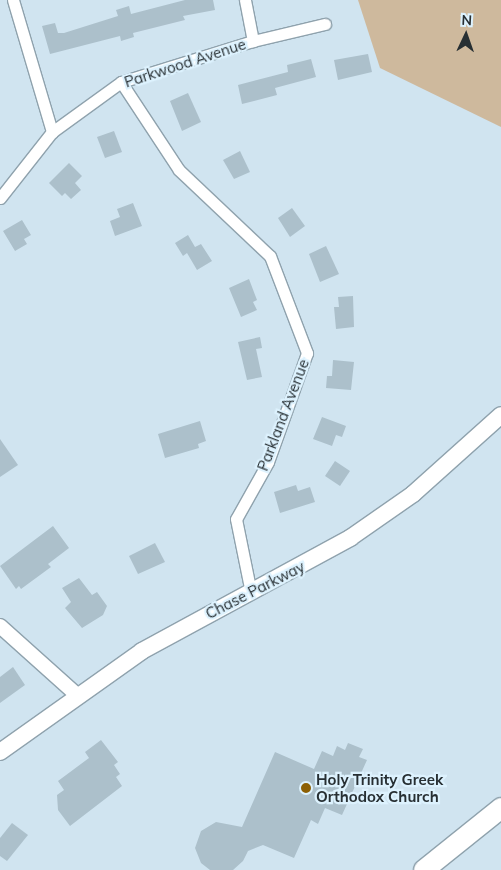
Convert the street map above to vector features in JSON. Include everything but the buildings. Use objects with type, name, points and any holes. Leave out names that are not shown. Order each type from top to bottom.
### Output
[{"type":"highway","points":[[424,870],[501,808]]},
{"type":"main road","name":"Chase Parkway","points":[[0,752],[77,695],[142,651],[318,557],[382,517],[446,467],[501,415]]},
{"type":"street","points":[[13,0],[52,132]]},
{"type":"street","points":[[245,0],[252,41]]},
{"type":"street","name":"Parkwood Avenue","points":[[0,198],[52,132],[122,82],[252,41],[325,24]]},
{"type":"street","name":"Parkland Avenue","points":[[122,82],[179,170],[270,256],[307,353],[268,462],[236,519],[251,593]]},
{"type":"street","points":[[0,626],[77,695]]},
{"type":"shaded area","points":[[358,0],[501,0],[501,127],[380,68]]},
{"type":"place","name":"Holy Trinity Greek Orthodox Church","points":[[306,788]]}]
